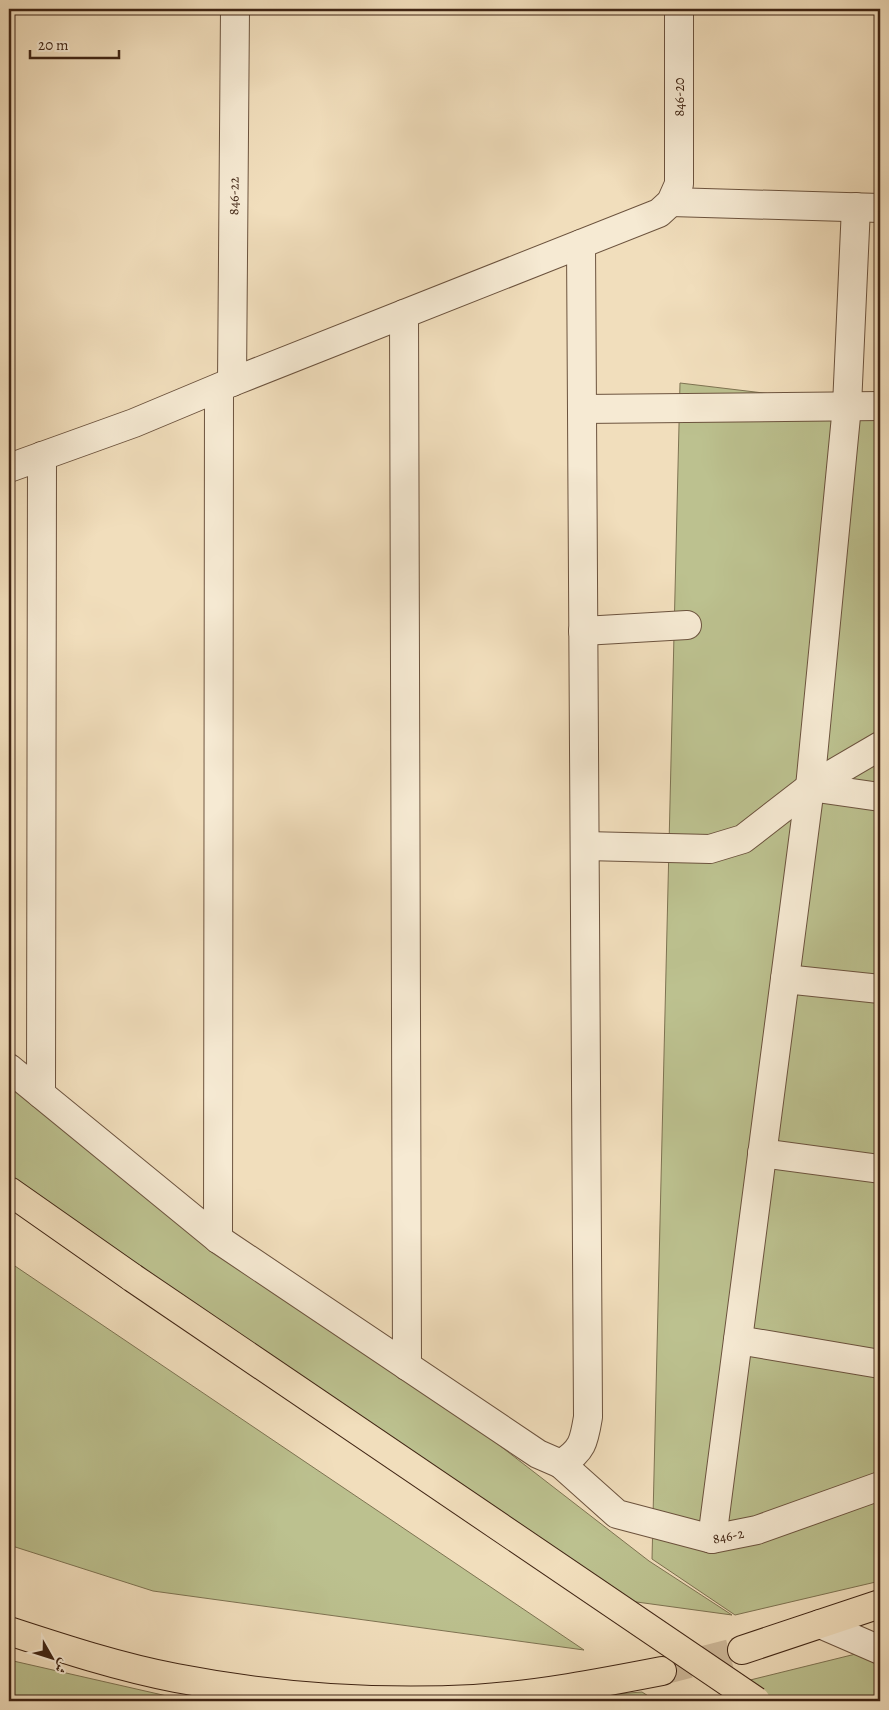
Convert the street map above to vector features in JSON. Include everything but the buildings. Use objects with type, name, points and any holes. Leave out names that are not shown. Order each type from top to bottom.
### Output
[{"type":"highway","points":[[9,1190],[133,1278],[756,1701]]},
{"type":"highway","points":[[742,1650],[880,1604]]},
{"type":"highway","points":[[9,1630],[78,1654],[175,1678],[274,1694],[374,1701],[475,1699],[575,1688],[662,1671]]},
{"type":"street","name":"846-22","points":[[218,1239],[225,385],[235,9]]},
{"type":"street","name":"846-20","points":[[675,193],[679,9]]},
{"type":"street","points":[[9,468],[134,423],[659,212],[675,193],[868,208],[810,786],[712,1539]]},
{"type":"street","points":[[561,1464],[575,1456],[584,1440],[588,1417],[581,244]]},
{"type":"street","points":[[404,314],[407,1366]]},
{"type":"street","points":[[582,409],[880,406]]},
{"type":"street","points":[[41,1094],[42,456]]},
{"type":"street","points":[[583,631],[687,625]]},
{"type":"street","points":[[585,846],[710,849],[743,839],[810,786],[880,746]]},
{"type":"street","points":[[810,786],[880,797]]},
{"type":"street","points":[[785,979],[880,989]]},
{"type":"street","name":"846-2","points":[[9,1068],[218,1239],[538,1454],[561,1464],[617,1514],[712,1539],[757,1530],[880,1486]]},
{"type":"street","points":[[762,1153],[880,1168]]},
{"type":"street","points":[[738,1340],[880,1364]]},
{"type":"street","points":[[820,1624],[880,1650]]},
{"type":"green space","points":[[680,383],[880,407],[880,1581],[735,1615],[652,1559]]},
{"type":"green space","points":[[9,1066],[649,1561],[732,1615],[622,1600],[9,1179]]},
{"type":"green space","points":[[9,1262],[584,1650],[153,1591],[9,1545]]},
{"type":"green space","points":[[880,1648],[880,1701],[762,1701],[738,1683]]},
{"type":"green space","points":[[9,1660],[189,1701],[9,1701]]},
{"type":"green space","points":[[642,1692],[656,1701],[526,1701]]},
{"type":"tunnel","points":[[662,1671],[742,1650]]}]
